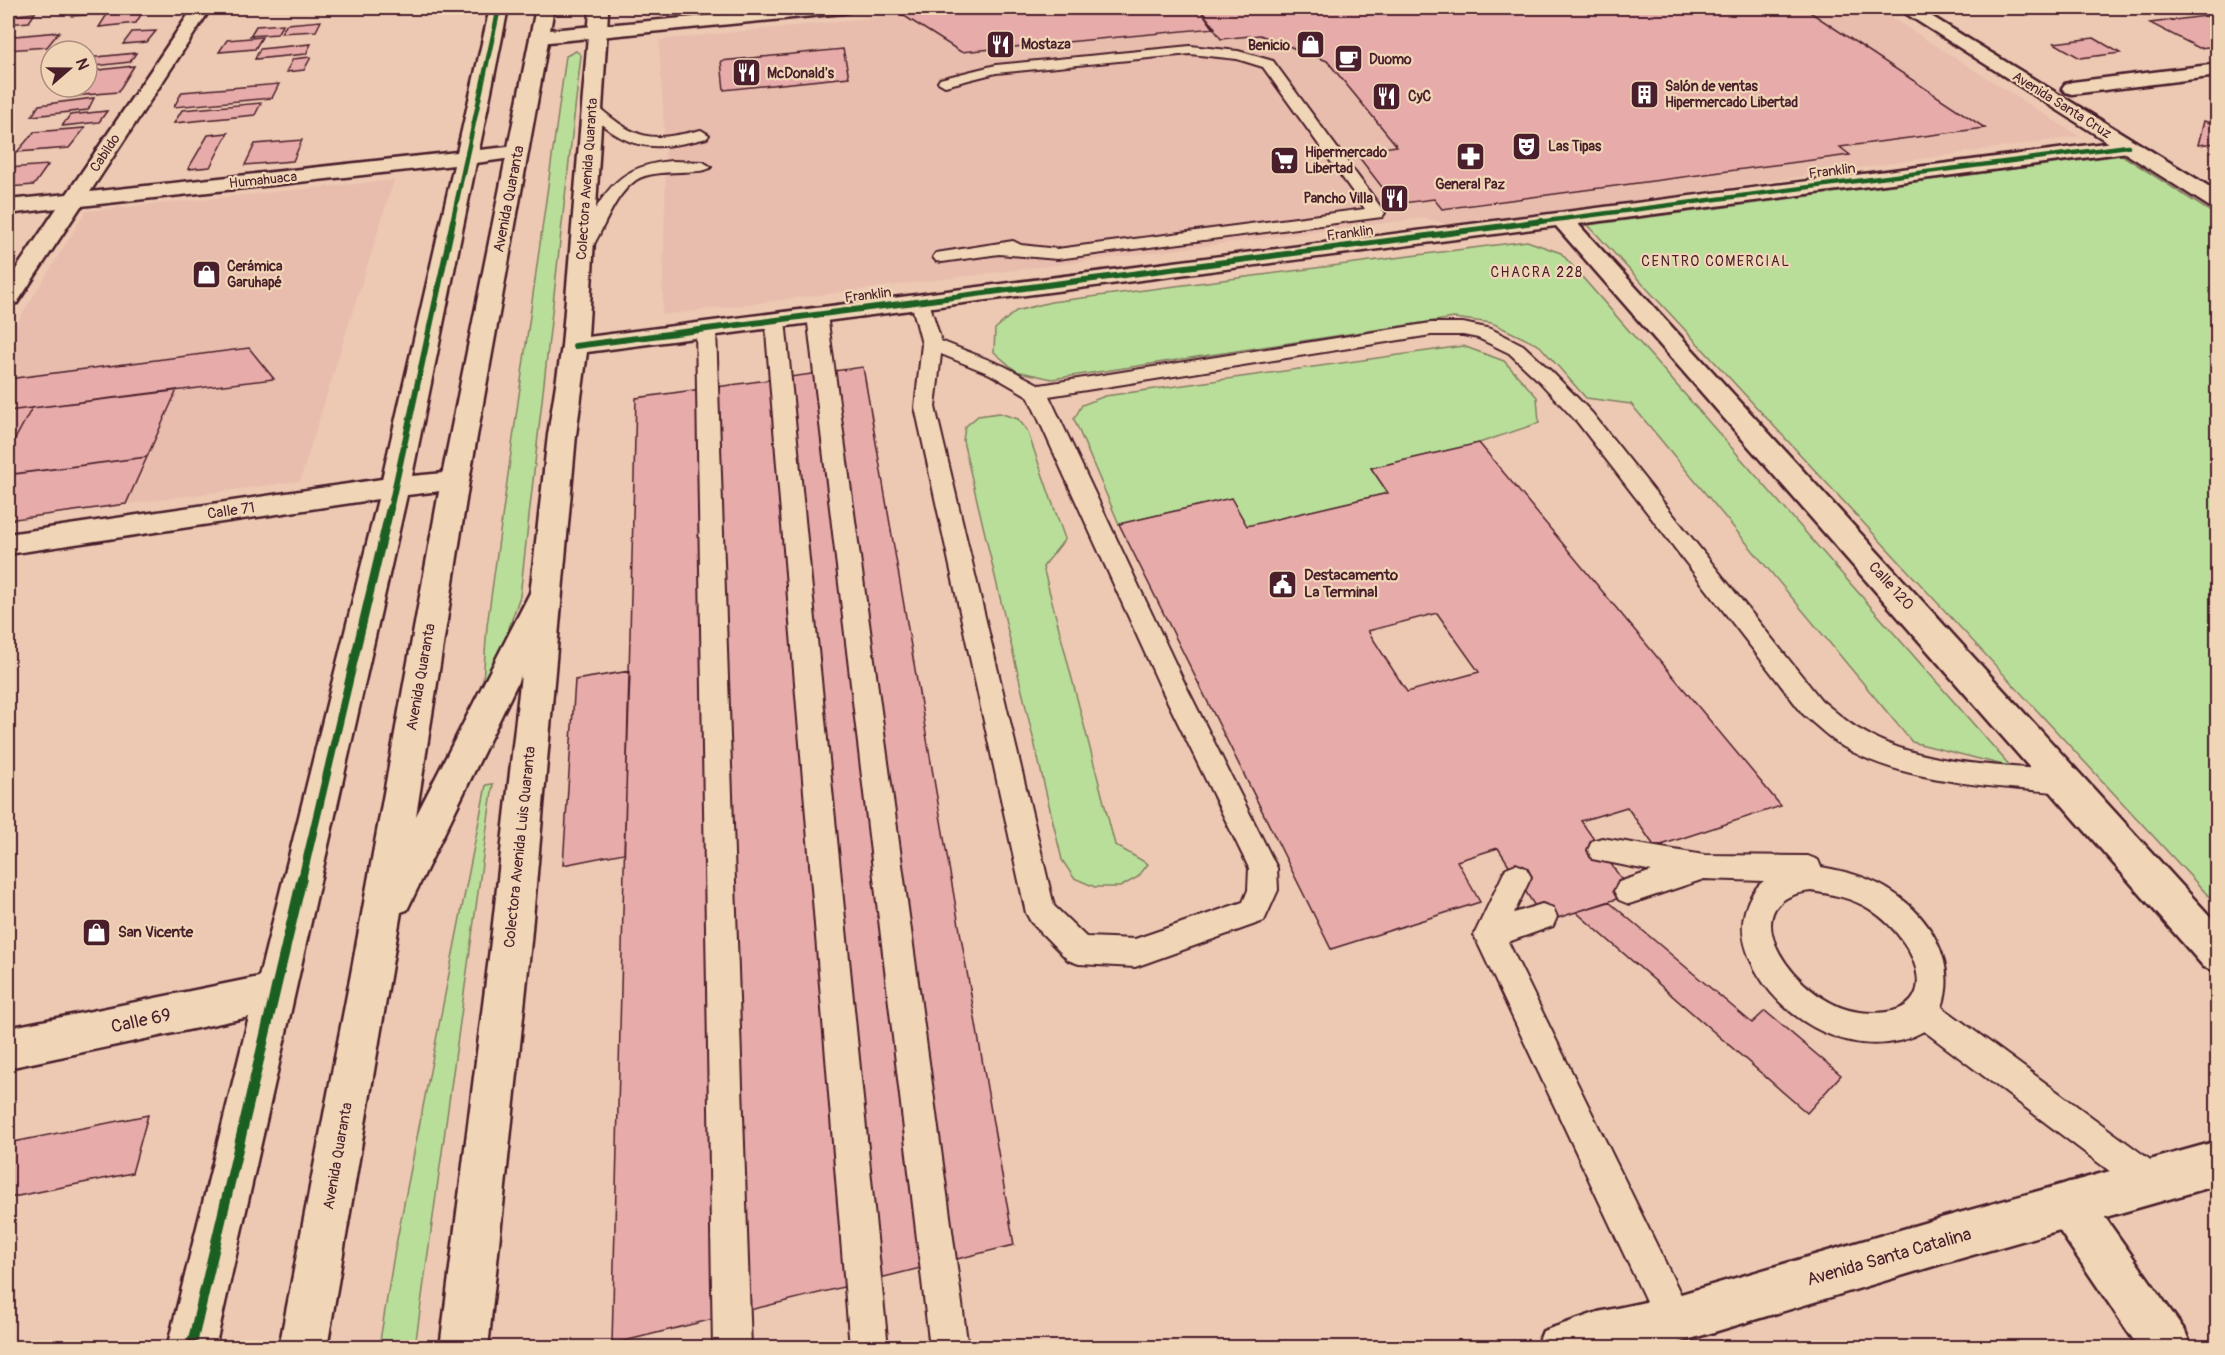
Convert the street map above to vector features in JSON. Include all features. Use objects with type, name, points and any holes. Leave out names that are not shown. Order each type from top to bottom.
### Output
[{"type":"main road","name":"Cabildo","points":[[8,298],[202,8]]},
{"type":"main road","points":[[191,1347],[394,487],[468,158],[499,8]]},
{"type":"main road","points":[[542,21],[843,8]]},
{"type":"main road","name":"Avenida Santa Cruz","points":[[1906,8],[2217,202]]},
{"type":"main road","points":[[594,19],[620,10]]},
{"type":"main road","points":[[542,21],[564,16]]},
{"type":"main road","name":"Colectora Avenida Quaranta","points":[[575,346],[592,109],[594,19]]},
{"type":"main road","name":"Avenida Quaranta","points":[[303,1347],[379,929],[454,481],[542,21]]},
{"type":"main road","points":[[2072,88],[2217,70]]},
{"type":"main road","name":"Avenida Santa Cruz","points":[[2052,75],[2102,106]]},
{"type":"main road","name":"Franklin","points":[[575,346],[2128,146]]},
{"type":"main road","name":"Humahuaca","points":[[8,207],[518,152]]},
{"type":"main road","name":"Calle 120","points":[[1562,219],[2217,954]]},
{"type":"main road","name":"Colectora Avenida Luis Quaranta","points":[[464,1347],[511,941],[562,435],[575,346]]},
{"type":"main road","name":"Calle 71","points":[[8,544],[394,487],[454,481]]},
{"type":"main road","points":[[379,929],[545,593]]},
{"type":"main road","name":"Calle 69","points":[[8,1048],[274,993]]},
{"type":"main road","name":"Avenida Santa Catalina","points":[[1560,1347],[1598,1336],[1674,1320],[2217,1162]]},
{"type":"main road","points":[[2069,1205],[2168,1347]]},
{"type":"lane","points":[[945,82],[996,69],[1190,50],[1238,55],[1268,64],[1376,213],[1057,254],[998,248]]},
{"type":"lane","points":[[592,109],[613,129],[631,139],[649,144],[701,135]]},
{"type":"lane","points":[[582,250],[622,183],[635,174],[653,168],[680,165],[702,167]]},
{"type":"lane","points":[[942,257],[1108,231]]},
{"type":"lane","points":[[920,302],[932,344],[926,407],[1041,913],[1079,950],[1136,952],[1254,912],[1263,890],[1263,868],[1172,684],[1037,392],[997,370],[932,344]]},
{"type":"lane","points":[[817,315],[950,1347]]},
{"type":"lane","points":[[776,320],[869,1347]]},
{"type":"lane","points":[[706,329],[732,1347]]},
{"type":"lane","points":[[1037,392],[1431,329],[1462,329],[1484,333],[1516,349],[1585,418],[1812,707],[1855,741],[1925,764],[1956,770],[2066,783]]},
{"type":"lane","points":[[1602,850],[1704,867],[1804,868],[1839,881],[1865,892],[1890,907],[1911,926],[1926,949],[1933,972],[1932,994],[1924,1012],[1904,1026],[1876,1029],[1844,1024],[1813,1010],[1787,989],[1767,964],[1757,938],[1757,914],[1767,895],[1786,882],[1811,878],[1839,881]]},
{"type":"lane","points":[[1629,891],[1704,867]]},
{"type":"lane","points":[[1489,935],[1516,877]]},
{"type":"lane","points":[[1489,935],[1542,917]]},
{"type":"lane","points":[[1489,935],[1674,1320]]},
{"type":"lane","points":[[1924,1012],[2152,1182]]},
{"type":"shaded area","name":"Hipermercado Libertad","points":[[967,8],[1876,8],[2079,136],[1457,227],[1425,218],[662,315],[666,167],[659,40]]},
{"type":"shaded area","name":"Cerámica Garuhapé","points":[[394,180],[300,481],[8,520],[8,337],[86,211]]},
{"type":"green space","points":[[668,8],[754,8],[668,15]]},
{"type":"green space","points":[[576,51],[581,55],[520,596],[481,709],[487,626],[566,56]]},
{"type":"green space","points":[[2122,155],[2217,216],[2217,905],[1588,225]]},
{"type":"green space","points":[[1527,241],[1561,253],[2011,767],[1912,742],[1631,404],[1586,398],[1540,346],[1492,323],[1454,318],[1052,379],[1016,371],[994,352],[995,329],[1016,311],[1051,302]]},
{"type":"green space","points":[[1463,346],[1504,361],[1537,397],[1539,423],[1479,443],[1371,468],[1388,493],[1247,526],[1231,498],[1119,524],[1074,419],[1082,405],[1105,396]]},
{"type":"green space","points":[[999,413],[1018,419],[1027,430],[1065,539],[1043,567],[1115,845],[1148,864],[1138,877],[1120,887],[1095,887],[1074,878],[1062,860],[963,441],[965,427],[978,416]]},
{"type":"green space","points":[[493,784],[415,1347],[379,1347],[394,1255],[486,785]]},
{"type":"building","points":[[92,8],[87,15],[72,16],[76,9]]},
{"type":"building","points":[[111,8],[145,8],[136,23],[99,27]]},
{"type":"building","points":[[970,8],[1199,8],[1215,28],[961,52],[901,14]]},
{"type":"building","name":"Salón de ventas Hipermercado Libertad","points":[[1199,8],[1804,8],[1985,128],[1840,147],[1850,155],[1442,209],[1434,199],[1395,204],[1355,152],[1397,146],[1327,61],[1260,35],[1221,39]]},
{"type":"building","points":[[35,13],[29,22],[8,24],[8,16]]},
{"type":"building","points":[[2206,16],[2218,22],[2218,46],[2199,48],[2150,23]]},
{"type":"building","points":[[321,21],[316,31],[281,33],[287,24]]},
{"type":"building","points":[[283,24],[277,34],[250,36],[256,26]]},
{"type":"building","points":[[156,31],[147,42],[123,44],[132,32]]},
{"type":"building","points":[[59,32],[53,39],[39,39],[39,48],[8,50],[8,44],[15,36]]},
{"type":"building","points":[[262,37],[255,49],[219,52],[227,40]]},
{"type":"building","points":[[2094,38],[2120,53],[2080,58],[2054,43]]},
{"type":"building","points":[[311,44],[306,54],[255,59],[260,49]]},
{"type":"building","points":[[843,49],[849,77],[724,90],[721,61]]},
{"type":"building","points":[[136,53],[130,62],[99,66],[99,57]]},
{"type":"building","points":[[311,57],[304,70],[286,72],[293,59]]},
{"type":"building","points":[[134,66],[118,92],[99,94],[99,70]]},
{"type":"building","points":[[279,84],[272,98],[174,107],[182,92]]},
{"type":"building","points":[[94,99],[88,110],[32,116],[39,105]]},
{"type":"building","points":[[261,103],[255,115],[174,123],[182,110]]},
{"type":"building","points":[[107,111],[99,122],[62,126],[70,115]]},
{"type":"building","points":[[2204,121],[2218,125],[2218,143],[2198,145]]},
{"type":"building","points":[[85,128],[69,148],[17,152],[34,132]]},
{"type":"building","points":[[228,133],[210,167],[188,169],[208,135]]},
{"type":"building","points":[[302,140],[293,161],[245,165],[255,144]]},
{"type":"building","points":[[48,165],[34,185],[8,187],[8,168]]},
{"type":"building","points":[[249,348],[274,379],[8,411],[8,379]]},
{"type":"building","points":[[863,367],[1014,1245],[612,1344],[636,398]]},
{"type":"building","points":[[177,390],[147,457],[8,475],[8,452],[32,408]]},
{"type":"building","points":[[32,408],[8,452],[8,411]]},
{"type":"building","points":[[1479,443],[1781,806],[1655,847],[1627,807],[1581,821],[1632,894],[1545,922],[1498,848],[1457,861],[1480,902],[1331,949],[1119,524],[1231,498],[1247,526],[1388,493],[1371,468]],"holes":[[[1437,613],[1479,672],[1407,692],[1368,631]]]},
{"type":"building","points":[[147,457],[126,504],[8,520],[8,484],[13,474]]},
{"type":"building","points":[[630,671],[624,853],[563,865],[575,680]]},
{"type":"building","points":[[1609,902],[1752,1023],[1765,1011],[1841,1075],[1807,1113],[1576,912]]},
{"type":"building","points":[[148,1115],[132,1173],[8,1198],[8,1143]]},
{"type":"cycle path","points":[[191,1348],[395,487],[499,8]]},
{"type":"cycle path","points":[[575,346],[2128,146]]},
{"type":"place","name":"Mostaza","points":[[1000,44]]},
{"type":"place","name":"Benicio","points":[[1311,45]]},
{"type":"place","name":"Duomo","points":[[1348,59]]},
{"type":"place","name":"McDonald's","points":[[746,73]]},
{"type":"place","name":"Salón de ventas Hipermercado Libertad","points":[[1644,94]]},
{"type":"place","name":"CyC","points":[[1387,96]]},
{"type":"place","name":"Las Tipas","points":[[1527,146]]},
{"type":"place","name":"General Paz","points":[[1470,157]]},
{"type":"place","name":"Hipermercado Libertad","points":[[1284,160]]},
{"type":"place","name":"Pancho Villa","points":[[1394,198]]},
{"type":"place","name":"Cerámica Garuhapé","points":[[206,274]]},
{"type":"place","name":"Destacamento La Terminal","points":[[1283,584]]},
{"type":"place","name":"San Vicente","points":[[97,932]]},
{"type":"district","name":"CENTRO COMERCIAL","points":[[1716,261]]},
{"type":"district","name":"CHACRA 228","points":[[1537,272]]}]
